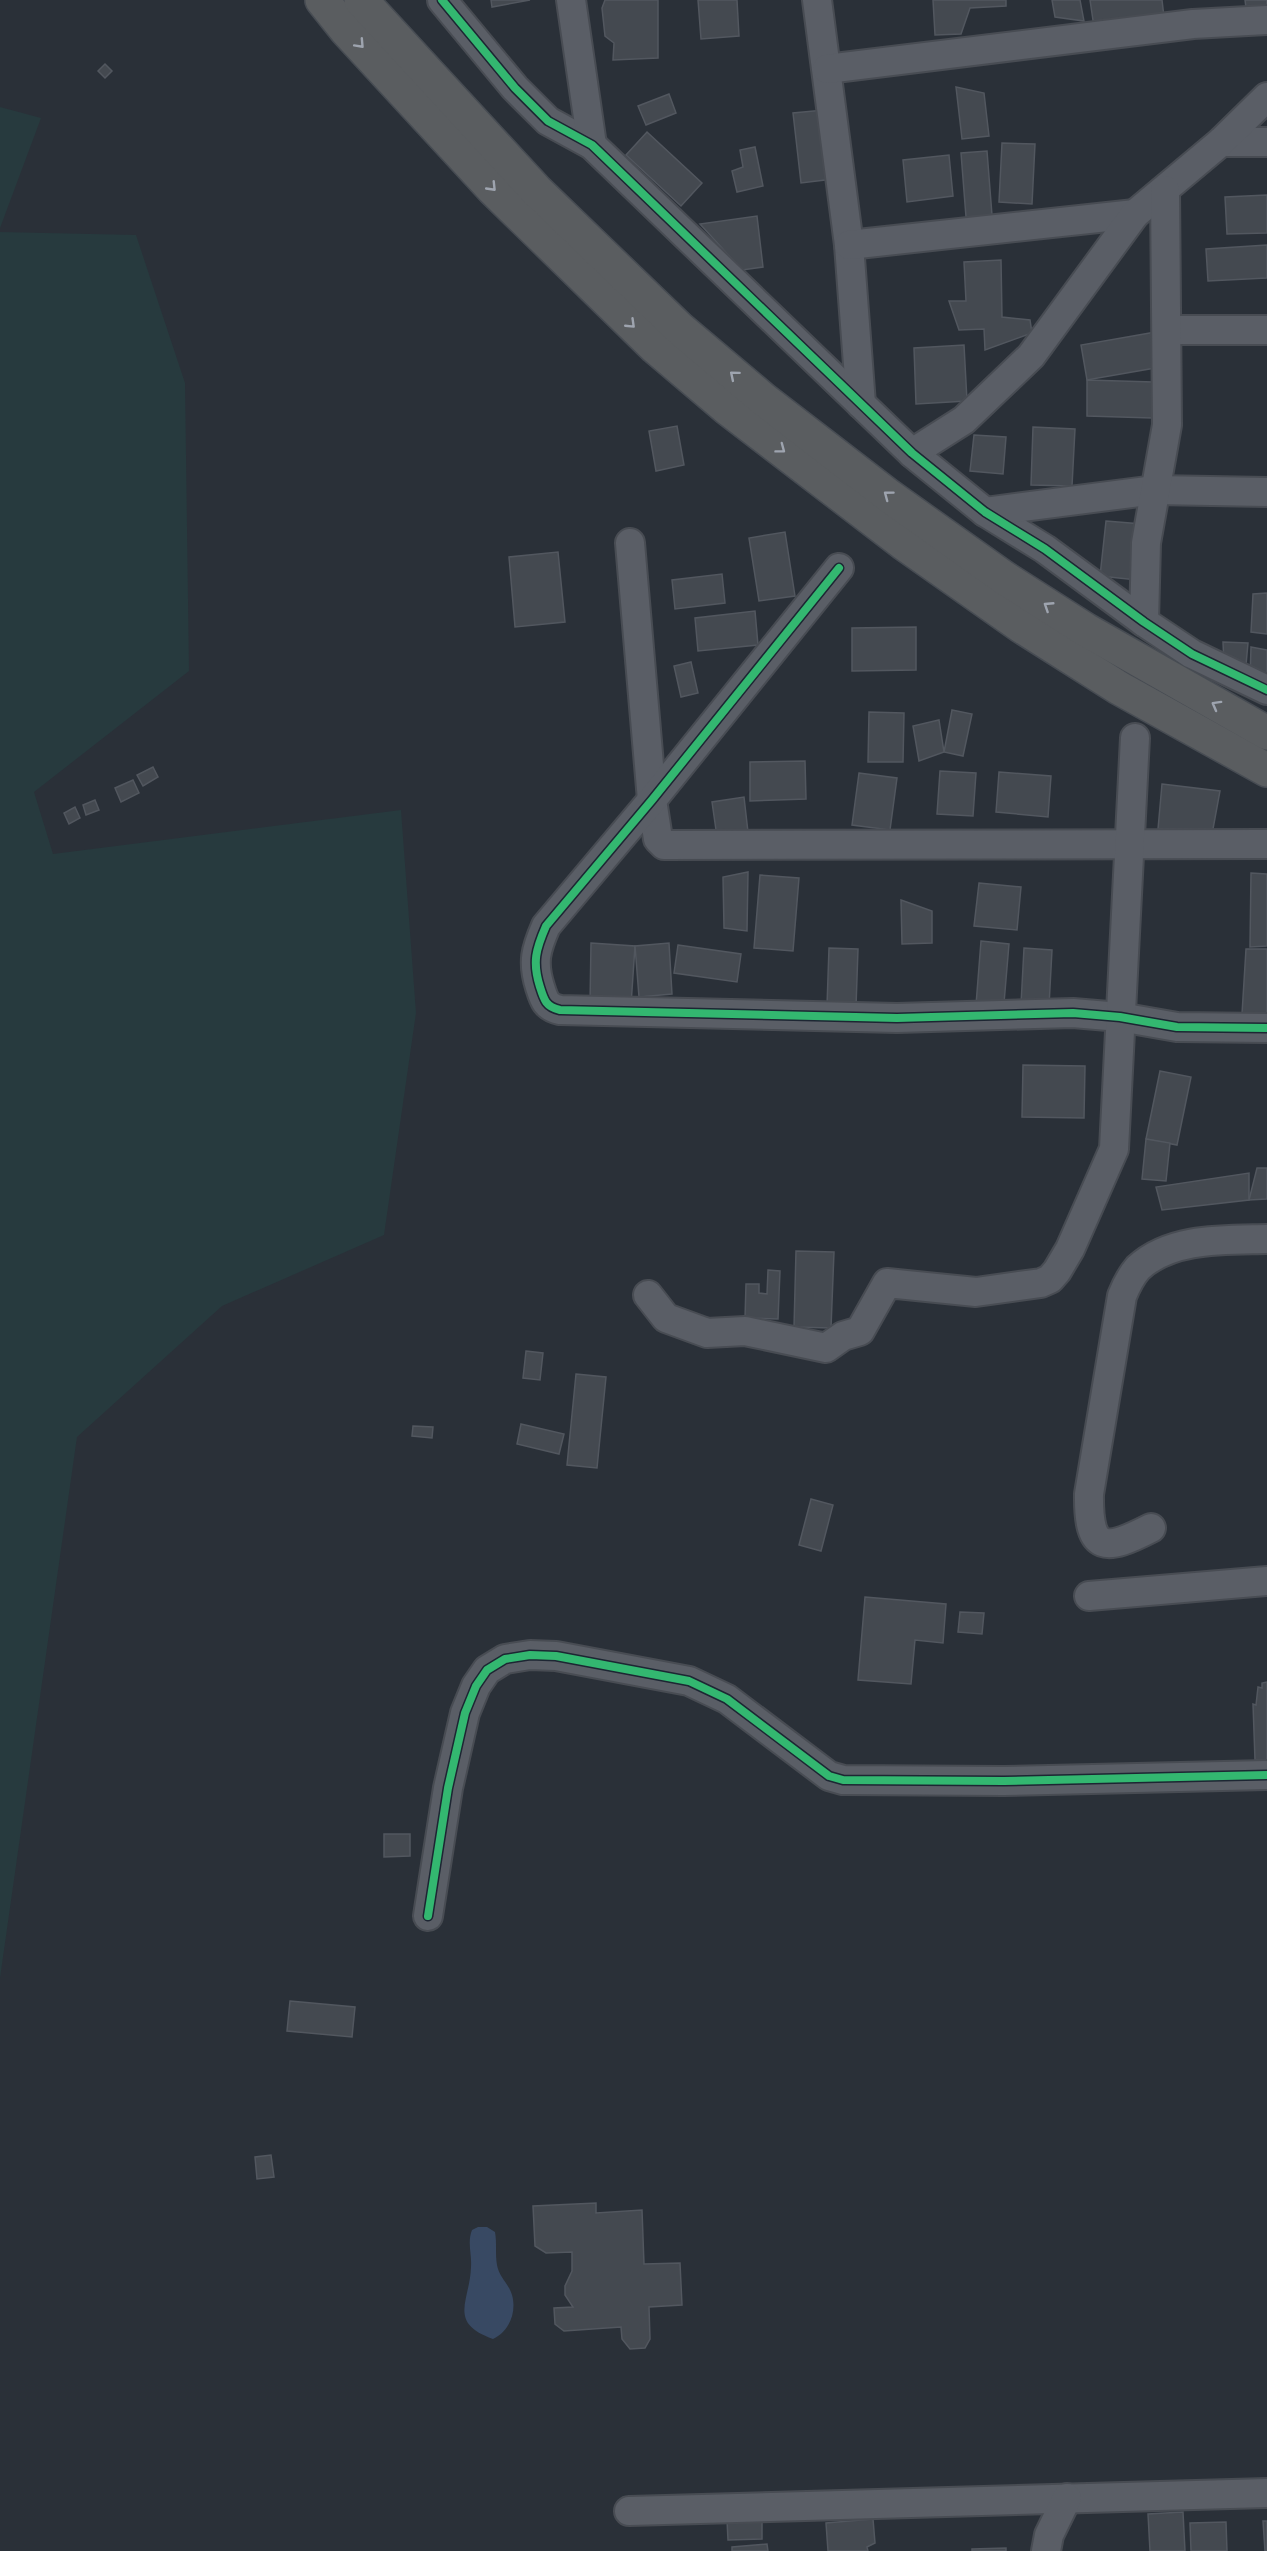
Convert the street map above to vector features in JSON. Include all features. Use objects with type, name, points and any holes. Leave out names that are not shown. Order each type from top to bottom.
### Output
[{"type":"highway","points":[[322,0],[346,30],[493,189],[655,347],[728,409],[903,543],[1021,626],[1119,688],[1267,770]]},
{"type":"highway","points":[[361,0],[536,190],[680,328],[763,399],[889,496],[1003,577],[1086,630],[1267,733]]},
{"type":"street","points":[[442,0],[515,88],[548,121],[592,145],[912,453],[985,512],[1045,549],[1144,622],[1192,654],[1264,687]]},
{"type":"street","points":[[572,0],[592,145]]},
{"type":"street","points":[[817,0],[849,245],[861,404]]},
{"type":"street","points":[[827,69],[1193,24],[1267,20]]},
{"type":"street","points":[[912,453],[964,420],[1031,356],[1135,214],[1221,142],[1267,97]]},
{"type":"street","points":[[1221,142],[1267,142]]},
{"type":"street","points":[[1144,622],[1146,543],[1167,425],[1165,190]]},
{"type":"street","points":[[849,245],[1135,214]]},
{"type":"street","points":[[1167,330],[1267,330]]},
{"type":"street","points":[[985,512],[1155,490],[1267,492]]},
{"type":"street","points":[[630,543],[652,800],[658,839],[664,845],[672,847],[1267,844]]},
{"type":"street","points":[[839,568],[652,800],[546,926],[537,947],[534,969],[544,1002],[551,1008],[560,1010],[886,1017],[1073,1013],[1120,1017],[1177,1027],[1267,1028]]},
{"type":"street","points":[[648,1295],[666,1318],[707,1334],[745,1331],[826,1348],[843,1336],[860,1331],[887,1283],[975,1292],[1041,1283],[1050,1279],[1070,1249],[1114,1149],[1135,738]]},
{"type":"street","points":[[1151,1528],[1124,1542],[1109,1545],[1100,1541],[1093,1531],[1088,1516],[1089,1494],[1122,1296],[1129,1281],[1139,1268],[1167,1251],[1193,1243],[1267,1239]]},
{"type":"street","points":[[1089,1596],[1267,1581]]},
{"type":"street","points":[[428,1916],[448,1788],[465,1713],[476,1686],[487,1670],[505,1659],[530,1655],[556,1656],[689,1681],[727,1699],[829,1776],[843,1780],[1004,1781],[1267,1774]]},
{"type":"street","points":[[629,2511],[1267,2493]]},
{"type":"street","points":[[1046,2551],[1049,2535],[1067,2498]]},
{"type":"green space","points":[[0,107],[41,118],[0,228]]},
{"type":"green space","points":[[0,232],[136,235],[185,383],[189,671],[34,792],[53,854],[401,810],[416,1013],[384,1235],[222,1306],[77,1437],[0,1978]]},
{"type":"water","points":[[487,2227],[495,2232],[498,2269],[511,2291],[513,2301],[510,2321],[503,2332],[493,2339],[470,2326],[464,2310],[470,2279],[471,2235],[472,2230]]},
{"type":"building","points":[[491,0],[530,0],[492,7]]},
{"type":"building","points":[[605,0],[658,0],[658,58],[613,60],[614,43],[605,36],[602,8]]},
{"type":"building","points":[[698,0],[737,0],[739,36],[701,39]]},
{"type":"building","points":[[933,0],[1006,0],[1006,6],[970,8],[961,34],[935,35]]},
{"type":"building","points":[[1052,0],[1080,0],[1084,21],[1055,17]]},
{"type":"building","points":[[1090,0],[1162,0],[1164,17],[1094,27]]},
{"type":"building","points":[[1245,0],[1267,0],[1267,20],[1248,23]]},
{"type":"building","points":[[105,64],[112,71],[105,78],[98,71]]},
{"type":"building","points":[[956,87],[984,93],[989,136],[962,139]]},
{"type":"building","points":[[669,94],[676,113],[646,125],[638,106]]},
{"type":"building","points":[[824,110],[833,179],[801,183],[793,113]]},
{"type":"building","points":[[647,132],[702,183],[681,206],[626,155]]},
{"type":"building","points":[[1002,143],[1035,144],[1032,204],[999,202]]},
{"type":"building","points":[[755,147],[763,186],[737,192],[732,171],[743,167],[740,150]]},
{"type":"building","points":[[987,151],[992,215],[966,217],[961,153]]},
{"type":"building","points":[[949,155],[953,196],[907,202],[903,160]]},
{"type":"building","points":[[1267,195],[1267,233],[1227,234],[1225,197]]},
{"type":"building","points":[[757,216],[763,267],[742,270],[700,224]]},
{"type":"building","points":[[1267,245],[1267,278],[1208,281],[1206,249]]},
{"type":"building","points":[[1001,260],[1002,317],[1030,320],[1032,333],[985,350],[984,329],[959,330],[949,301],[966,301],[964,262]]},
{"type":"building","points":[[1167,330],[1155,368],[1087,380],[1081,345]]},
{"type":"building","points":[[964,345],[967,401],[916,404],[914,348]]},
{"type":"building","points":[[1087,380],[1153,382],[1152,418],[1087,416]]},
{"type":"building","points":[[677,426],[684,465],[656,471],[649,431]]},
{"type":"building","points":[[1033,427],[1075,429],[1072,486],[1031,485]]},
{"type":"building","points":[[974,435],[1006,437],[1003,474],[970,471]]},
{"type":"building","points":[[1106,521],[1142,524],[1137,580],[1100,576]]},
{"type":"building","points":[[785,532],[795,596],[759,601],[749,538]]},
{"type":"building","points":[[558,552],[565,622],[515,627],[509,557]]},
{"type":"building","points":[[722,574],[725,603],[675,609],[672,580]]},
{"type":"building","points":[[1267,593],[1267,634],[1251,632],[1253,594]]},
{"type":"building","points":[[755,611],[758,645],[698,651],[695,618]]},
{"type":"building","points":[[916,627],[916,670],[852,671],[852,628]]},
{"type":"building","points":[[1223,642],[1248,643],[1246,665],[1224,664]]},
{"type":"building","points":[[1251,647],[1267,650],[1267,679],[1250,679]]},
{"type":"building","points":[[691,662],[698,693],[681,697],[674,666]]},
{"type":"building","points":[[952,710],[972,714],[963,756],[944,752]]},
{"type":"building","points":[[869,712],[904,713],[903,762],[868,762]]},
{"type":"building","points":[[939,720],[944,752],[919,761],[913,726]]},
{"type":"building","points":[[805,761],[806,799],[750,801],[750,762]]},
{"type":"building","points":[[153,767],[158,777],[143,786],[137,775]]},
{"type":"building","points":[[940,771],[976,773],[973,816],[937,814]]},
{"type":"building","points":[[999,772],[1051,776],[1048,817],[996,812]]},
{"type":"building","points":[[859,773],[897,778],[890,830],[852,825]]},
{"type":"building","points":[[133,780],[139,793],[121,802],[115,788]]},
{"type":"building","points":[[1162,784],[1220,791],[1213,829],[1158,829]]},
{"type":"building","points":[[744,797],[748,832],[717,837],[712,802]]},
{"type":"building","points":[[95,800],[99,810],[86,815],[83,805]]},
{"type":"building","points":[[75,807],[80,818],[69,824],[64,813]]},
{"type":"building","points":[[748,872],[747,931],[724,928],[723,877]]},
{"type":"building","points":[[1251,873],[1267,874],[1267,946],[1250,947]]},
{"type":"building","points":[[760,875],[799,878],[793,951],[754,948]]},
{"type":"building","points":[[979,883],[1021,887],[1017,930],[974,926]]},
{"type":"building","points":[[901,900],[932,911],[932,943],[902,944]]},
{"type":"building","points":[[981,941],[1009,944],[1003,1015],[976,1005]]},
{"type":"building","points":[[591,943],[635,946],[631,1005],[590,1004]]},
{"type":"building","points":[[669,943],[672,994],[639,997],[635,946]]},
{"type":"building","points":[[678,945],[741,954],[737,982],[674,973]]},
{"type":"building","points":[[829,948],[858,949],[856,1007],[827,1006]]},
{"type":"building","points":[[1024,948],[1052,950],[1049,1006],[1021,1004]]},
{"type":"building","points":[[1246,949],[1267,949],[1267,1019],[1242,1014]]},
{"type":"building","points":[[1023,1065],[1085,1066],[1084,1118],[1022,1117]]},
{"type":"building","points":[[1160,1071],[1191,1077],[1177,1145],[1146,1139]]},
{"type":"building","points":[[1146,1139],[1170,1143],[1166,1181],[1142,1179]]},
{"type":"building","points":[[1257,1168],[1267,1168],[1267,1199],[1249,1200]]},
{"type":"building","points":[[1249,1173],[1249,1200],[1162,1210],[1156,1187]]},
{"type":"building","points":[[796,1251],[834,1252],[831,1328],[794,1327]]},
{"type":"building","points":[[768,1270],[780,1271],[778,1319],[745,1318],[746,1284],[759,1284],[759,1293],[767,1294]]},
{"type":"building","points":[[526,1351],[543,1353],[540,1380],[523,1378]]},
{"type":"building","points":[[576,1374],[606,1377],[597,1468],[567,1465]]},
{"type":"building","points":[[521,1424],[564,1434],[559,1454],[517,1444]]},
{"type":"building","points":[[413,1426],[433,1427],[432,1438],[412,1436]]},
{"type":"building","points":[[811,1499],[833,1505],[821,1551],[799,1545]]},
{"type":"building","points":[[865,1597],[946,1604],[943,1643],[915,1640],[911,1684],[858,1680]]},
{"type":"building","points":[[960,1612],[984,1613],[982,1634],[958,1632]]},
{"type":"building","points":[[1267,1682],[1267,1760],[1255,1760],[1253,1704],[1256,1705],[1258,1687],[1262,1688],[1262,1683]]},
{"type":"building","points":[[384,1834],[410,1834],[410,1856],[384,1857]]},
{"type":"building","points":[[290,2001],[355,2007],[352,2037],[287,2031]]},
{"type":"building","points":[[271,2155],[274,2177],[257,2179],[255,2157]]},
{"type":"building","points":[[596,2203],[596,2213],[642,2210],[644,2264],[680,2263],[682,2305],[649,2307],[650,2339],[645,2348],[630,2349],[622,2339],[621,2327],[564,2331],[555,2324],[554,2308],[573,2307],[565,2295],[565,2286],[572,2271],[572,2252],[546,2253],[535,2246],[533,2206]]},
{"type":"building","points":[[1183,2512],[1185,2551],[1150,2551],[1148,2514]]},
{"type":"building","points":[[762,2519],[762,2539],[728,2540],[727,2520]]},
{"type":"building","points":[[873,2519],[875,2543],[867,2547],[868,2551],[828,2551],[826,2523]]},
{"type":"building","points":[[1263,2521],[1267,2521],[1267,2551],[1265,2551]]},
{"type":"building","points":[[1226,2522],[1227,2551],[1191,2551],[1190,2523]]},
{"type":"building","points":[[767,2544],[768,2551],[732,2551],[732,2547]]},
{"type":"building","points":[[1006,2548],[1006,2551],[972,2551],[972,2549]]},
{"type":"cycle path","points":[[442,0],[515,88],[548,121],[592,145],[912,453],[985,512],[1045,549],[1144,622],[1192,654],[1267,690]]},
{"type":"cycle path","points":[[839,568],[652,800],[546,926],[538,949],[536,970],[544,999],[549,1005],[560,1010],[897,1018],[1073,1013],[1120,1017],[1177,1027],[1267,1028]]},
{"type":"cycle path","points":[[428,1916],[448,1788],[465,1713],[476,1686],[487,1670],[505,1659],[530,1655],[556,1656],[689,1681],[727,1699],[829,1776],[843,1780],[1004,1781],[1267,1775]]}]
